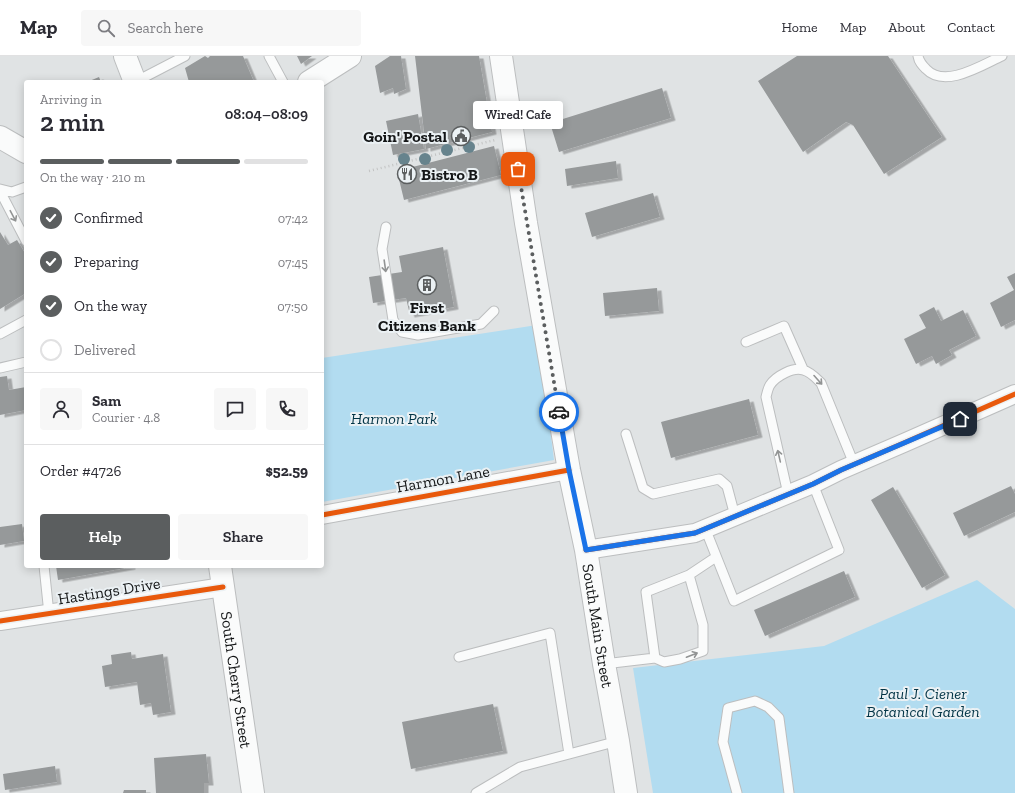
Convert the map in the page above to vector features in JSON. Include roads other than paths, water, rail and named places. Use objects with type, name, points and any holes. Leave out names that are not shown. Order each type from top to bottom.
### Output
[{"type":"main road","points":[[125,56],[134,80]]},
{"type":"main road","points":[[312,80],[350,56]]},
{"type":"main road","name":"South Main Street","points":[[501,56],[526,223],[569,470],[586,550],[626,793]]},
{"type":"main road","points":[[0,137],[24,151]]},
{"type":"main road","name":"South Cherry Street","points":[[221,576],[253,793]]},
{"type":"street","points":[[586,550],[695,533],[813,484],[854,464],[1015,394]]},
{"type":"street","name":"Harmon Lane","points":[[324,514],[569,470]]},
{"type":"street","name":"Hastings Drive","points":[[0,621],[49,614],[221,576]]},
{"type":"lane","points":[[139,80],[185,56]]},
{"type":"lane","points":[[269,56],[282,80]]},
{"type":"lane","points":[[918,56],[919,61],[929,72],[945,78],[957,76],[1002,56]]},
{"type":"lane","points":[[0,190],[12,192],[24,188]]},
{"type":"lane","points":[[0,190],[24,237]]},
{"type":"lane","points":[[386,227],[382,249],[393,320],[402,332],[418,335],[480,324],[494,312]]},
{"type":"lane","points":[[0,334],[24,321]]},
{"type":"lane","points":[[746,342],[784,326],[803,369],[813,375],[821,383],[854,464]]},
{"type":"lane","points":[[0,368],[24,362]]},
{"type":"lane","points":[[788,494],[766,397],[769,386],[777,378],[792,371],[803,369]]},
{"type":"lane","points":[[626,434],[643,488],[652,494],[719,479],[727,486],[735,516]]},
{"type":"lane","points":[[705,528],[734,601],[840,550],[813,484]]},
{"type":"lane","points":[[655,658],[646,592],[690,575],[716,557]]},
{"type":"lane","points":[[44,568],[49,614]]},
{"type":"lane","points":[[604,664],[655,658],[664,662],[680,659],[703,651],[703,625],[690,575]]},
{"type":"lane","points":[[458,657],[550,633],[569,754]]},
{"type":"lane","points":[[737,793],[723,742],[728,708],[755,702],[768,707],[778,718],[789,793]]},
{"type":"lane","points":[[476,793],[520,767],[618,741]]},
{"type":"place","name":"Goin' Postal","points":[[461,136]]},
{"type":"place","name":"Wired! Cafe","points":[[518,169]]},
{"type":"place","name":"Bistro B","points":[[407,174]]},
{"type":"place","name":"First Citizens Bank","points":[[427,285]]},
{"type":"park label","name":"Harmon Park","points":[[394,418]]},
{"type":"park label","name":"Paul J. Ciener Botanical Garden","points":[[923,702]]}]
